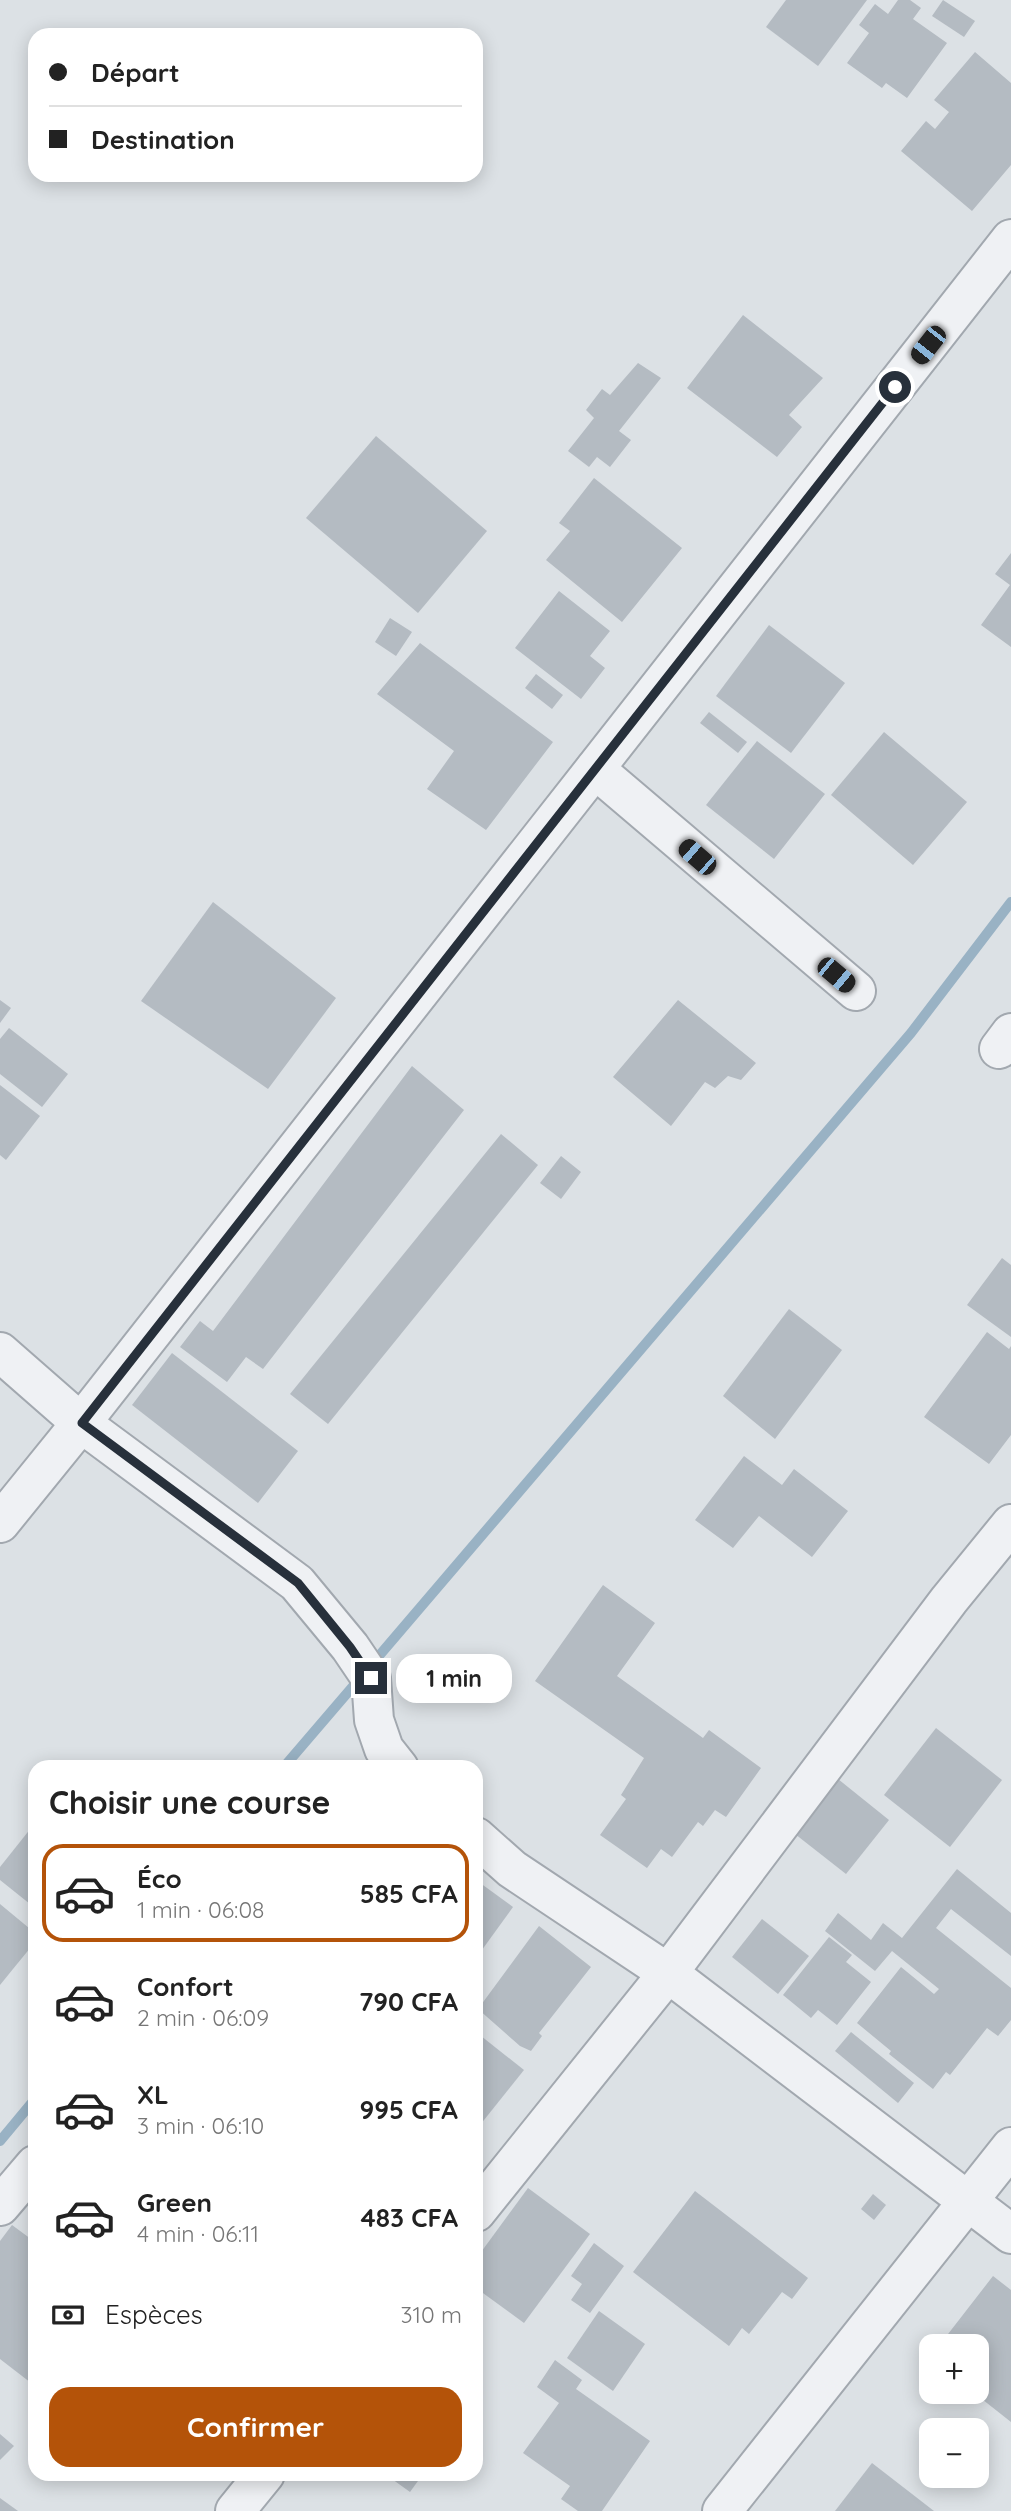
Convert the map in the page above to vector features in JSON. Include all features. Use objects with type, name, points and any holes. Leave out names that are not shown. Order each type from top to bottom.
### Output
[{"type":"street","points":[[0,1523],[82,1423],[1011,239]]},
{"type":"street","points":[[595,768],[856,991]]},
{"type":"street","points":[[0,1352],[82,1423],[298,1583],[350,1647],[371,1678],[374,1720],[384,1749],[393,1760]]},
{"type":"street","points":[[483,2203],[668,1973],[949,1600],[1011,1524]]},
{"type":"street","points":[[483,1843],[512,1869],[668,1973],[1011,2234]]},
{"type":"street","points":[[722,2511],[1011,2147]]},
{"type":"street","points":[[0,2206],[28,2173]]},
{"type":"street","points":[[235,2511],[259,2481]]},
{"type":"building","points":[[786,0],[867,0],[818,66],[766,27]]},
{"type":"building","points":[[898,0],[910,0],[921,8],[913,19],[947,43],[907,98],[886,83],[882,88],[847,63],[869,33],[859,25],[875,4],[888,14]]},
{"type":"building","points":[[943,0],[975,21],[964,37],[932,16]]},
{"type":"building","points":[[975,52],[1011,83],[1011,165],[972,211],[901,151],[926,121],[935,129],[949,112],[934,100]]},
{"type":"building","points":[[743,315],[823,378],[789,415],[802,427],[777,457],[687,388]]},
{"type":"building","points":[[638,363],[661,378],[619,431],[631,440],[610,467],[597,457],[589,467],[568,451],[594,418],[586,410],[602,389],[610,395]]},
{"type":"building","points":[[376,436],[487,531],[418,613],[306,518]]},
{"type":"building","points":[[594,478],[682,548],[622,622],[546,560],[570,531],[559,523]]},
{"type":"building","points":[[1011,553],[1011,647],[981,625],[1010,585],[995,574]]},
{"type":"building","points":[[559,591],[610,631],[590,656],[605,668],[581,699],[515,648]]},
{"type":"building","points":[[390,618],[412,632],[396,656],[375,642]]},
{"type":"building","points":[[769,625],[845,683],[791,753],[716,696]]},
{"type":"building","points":[[420,643],[553,742],[486,830],[427,789],[454,751],[377,694]]},
{"type":"building","points":[[536,674],[563,695],[552,709],[525,688]]},
{"type":"building","points":[[709,712],[747,742],[738,753],[700,723]]},
{"type":"building","points":[[884,732],[967,802],[913,865],[831,795]]},
{"type":"building","points":[[757,741],[825,794],[774,859],[706,805]]},
{"type":"building","points":[[213,902],[336,998],[268,1089],[141,1001]]},
{"type":"building","points":[[0,1000],[11,1008],[0,1023]]},
{"type":"building","points":[[678,1000],[756,1063],[741,1080],[728,1076],[715,1088],[705,1082],[671,1126],[613,1077]]},
{"type":"building","points":[[9,1028],[68,1074],[42,1107],[0,1074],[0,1039]]},
{"type":"building","points":[[412,1066],[464,1110],[263,1369],[246,1357],[227,1382],[180,1347],[200,1321],[213,1331]]},
{"type":"building","points":[[0,1085],[40,1116],[6,1160],[0,1155]]},
{"type":"building","points":[[501,1134],[538,1165],[328,1424],[290,1394]]},
{"type":"building","points":[[561,1156],[581,1172],[561,1199],[540,1183]]},
{"type":"building","points":[[1002,1258],[1011,1265],[1011,1337],[967,1305]]},
{"type":"building","points":[[789,1309],[842,1350],[775,1439],[723,1396]]},
{"type":"building","points":[[987,1332],[1009,1349],[1011,1346],[1011,1435],[989,1464],[924,1417]]},
{"type":"building","points":[[172,1353],[298,1451],[258,1503],[132,1405]]},
{"type":"building","points":[[744,1456],[782,1485],[794,1469],[848,1511],[812,1557],[759,1516],[733,1548],[695,1520]]},
{"type":"building","points":[[603,1585],[655,1623],[617,1676],[703,1738],[709,1730],[761,1768],[726,1817],[715,1810],[703,1826],[698,1822],[672,1857],[661,1849],[647,1868],[600,1835],[626,1799],[621,1795],[644,1758],[535,1681]]},
{"type":"building","points":[[936,1728],[1002,1780],[950,1847],[884,1795]]},
{"type":"building","points":[[838,1779],[889,1820],[846,1874],[795,1834]]},
{"type":"building","points":[[28,1832],[28,1902],[0,1880],[0,1867]]},
{"type":"building","points":[[957,1869],[1011,1913],[1011,1956],[951,1909],[936,1928],[1011,1988],[1011,2020],[998,2036],[987,2028],[950,2075],[946,2072],[933,2089],[889,2054],[891,2051],[857,2023],[901,1967],[934,1994],[939,1989],[892,1951],[875,1971],[825,1931],[838,1913],[871,1940],[883,1923],[902,1938]]},
{"type":"building","points":[[483,1885],[513,1907],[483,1948]]},
{"type":"building","points":[[0,1904],[28,1927],[28,1951],[0,1985]]},
{"type":"building","points":[[762,1919],[809,1956],[778,1994],[732,1957]]},
{"type":"building","points":[[539,1926],[591,1967],[539,2033],[542,2036],[531,2051],[520,2046],[483,2013],[483,2002]]},
{"type":"building","points":[[829,1937],[852,1955],[846,1962],[871,1982],[837,2025],[818,2010],[811,2018],[783,1995]]},
{"type":"building","points":[[851,2032],[914,2083],[898,2103],[835,2051]]},
{"type":"building","points":[[483,2038],[524,2070],[483,2121]]},
{"type":"building","points":[[528,2188],[590,2234],[524,2323],[483,2293],[483,2249]]},
{"type":"building","points":[[695,2191],[808,2278],[792,2299],[782,2292],[749,2334],[742,2328],[729,2346],[633,2272]]},
{"type":"building","points":[[873,2194],[886,2205],[874,2220],[861,2209]]},
{"type":"building","points":[[12,2225],[28,2237],[28,2381],[0,2359],[0,2241]]},
{"type":"building","points":[[594,2243],[624,2266],[590,2313],[571,2300],[582,2284],[571,2276]]},
{"type":"building","points":[[993,2276],[1011,2290],[1011,2422],[988,2404],[989,2334],[948,2334]]},
{"type":"building","points":[[599,2311],[645,2344],[613,2391],[567,2358]]},
{"type":"building","points":[[555,2360],[582,2380],[576,2389],[650,2441],[602,2511],[578,2511],[561,2499],[570,2486],[523,2453],[559,2403],[537,2387]]},
{"type":"building","points":[[0,2434],[14,2446],[0,2460]]},
{"type":"building","points":[[872,2463],[934,2511],[835,2511]]},
{"type":"building","points":[[395,2481],[418,2481],[410,2492]]},
{"type":"building","points":[[0,2498],[18,2511],[0,2511]]},
{"type":"waterway","points":[[372,1664],[911,1033],[1011,902]]},
{"type":"waterway","points":[[290,1760],[361,1677]]},
{"type":"waterway","points":[[0,2141],[28,2107]]},
{"type":"route","points":[[371,1678],[350,1647],[298,1583],[82,1423],[895,387]]}]
